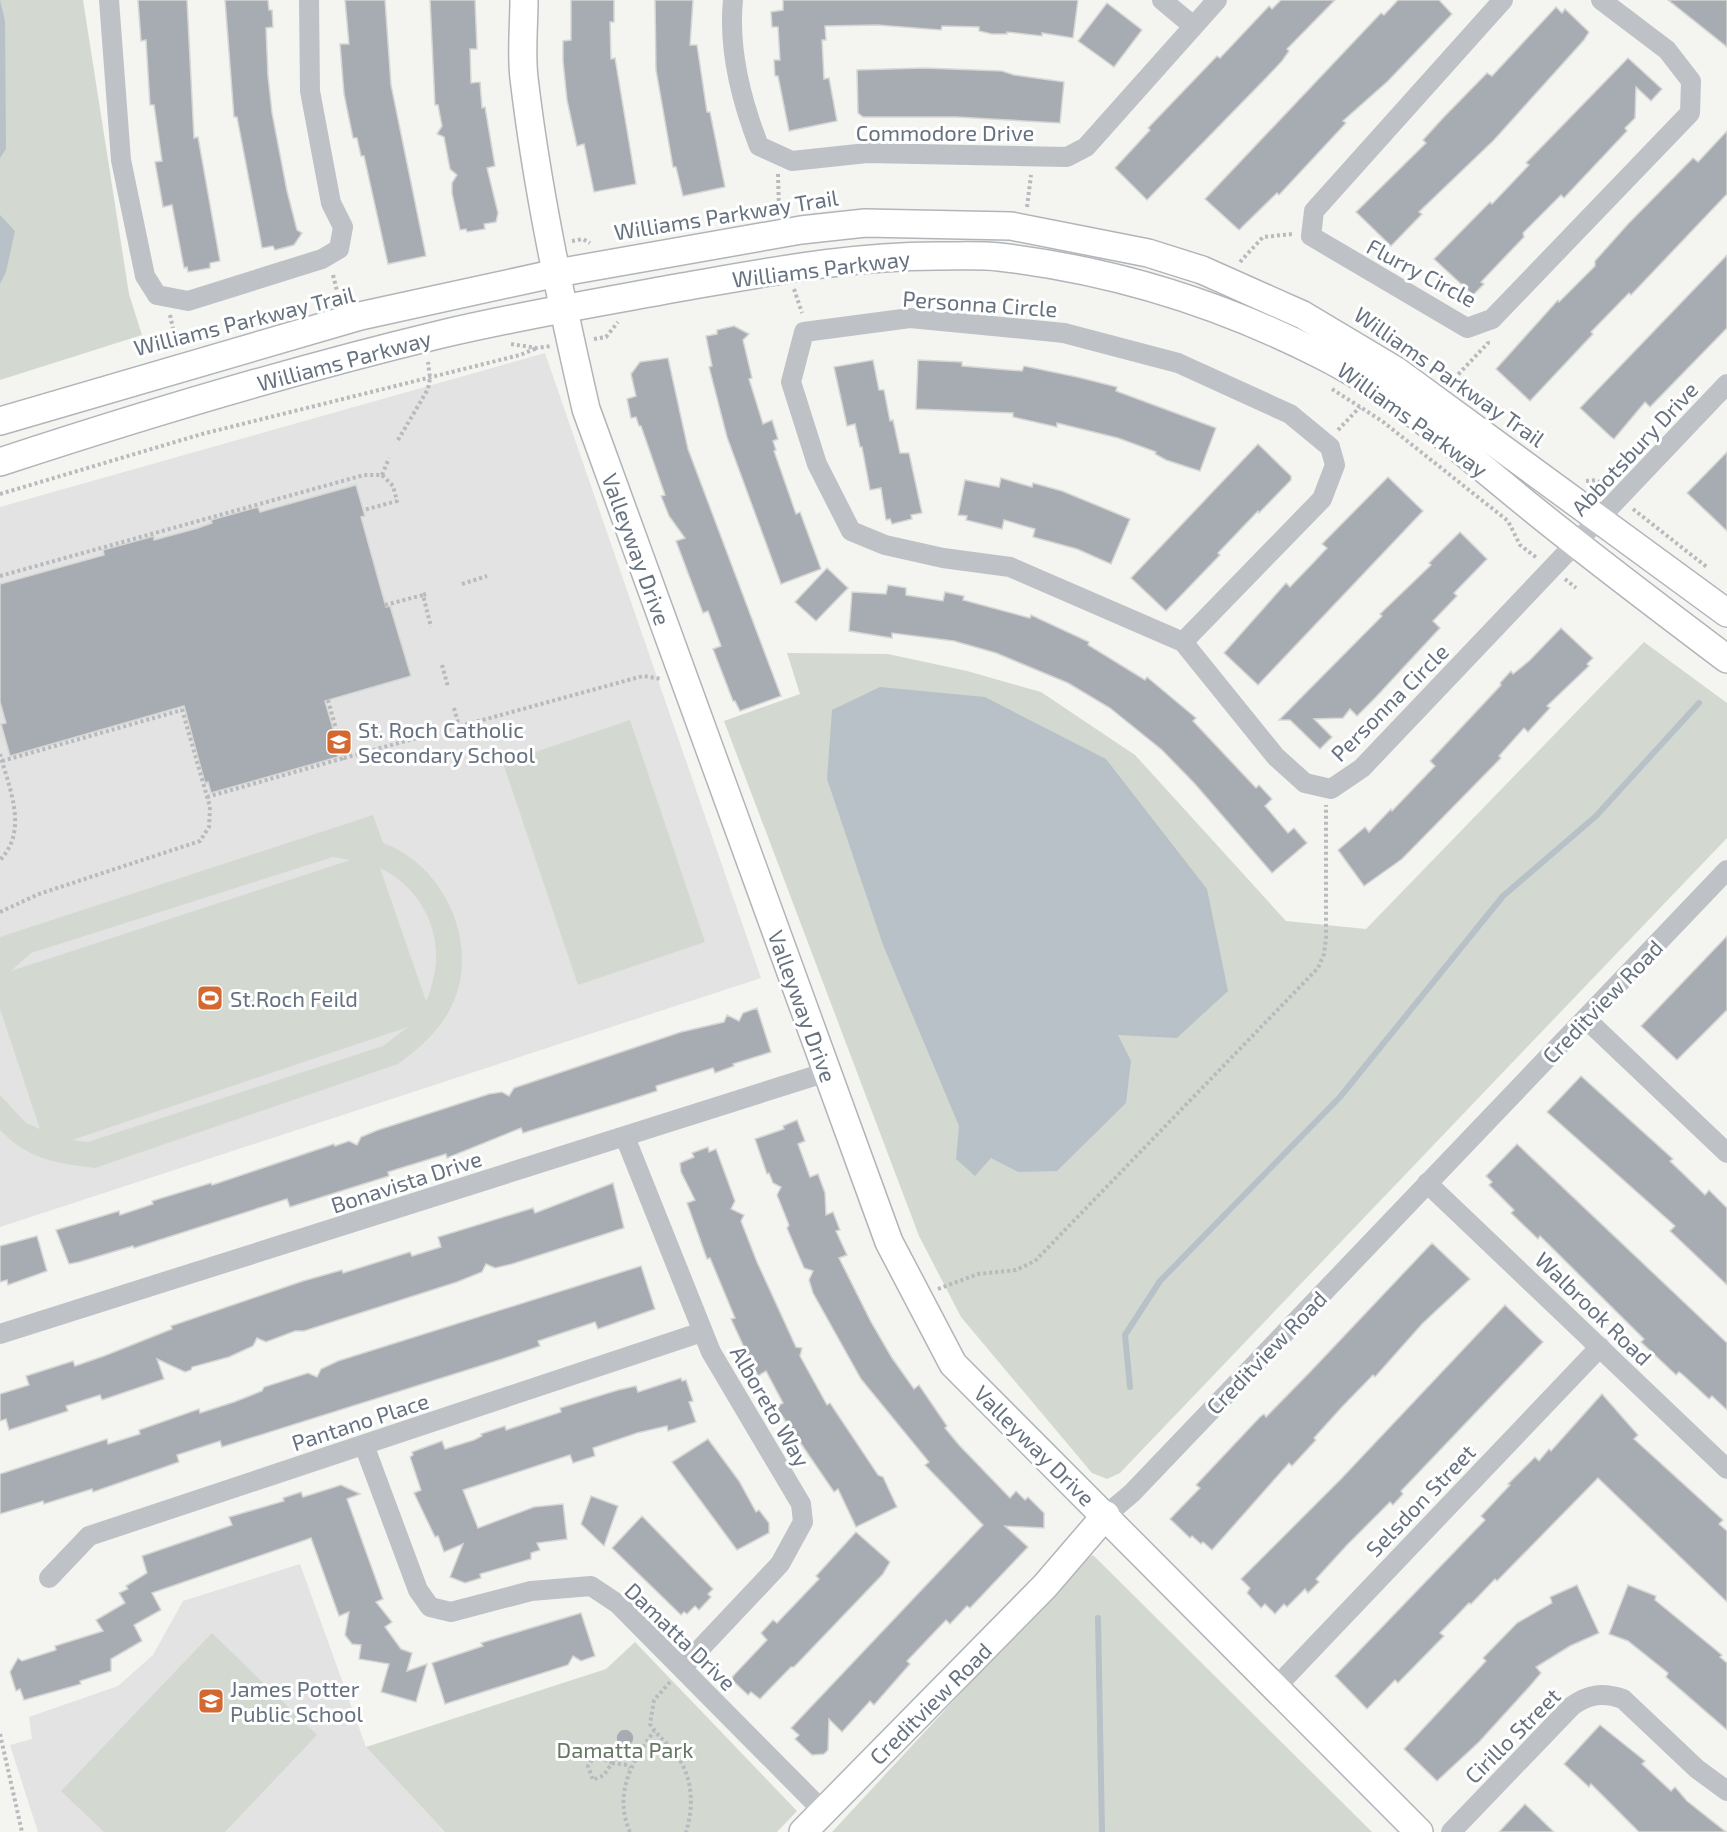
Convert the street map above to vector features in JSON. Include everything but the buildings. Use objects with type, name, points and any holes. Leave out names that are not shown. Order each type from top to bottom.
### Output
[{"type":"main road","name":"Valleyway Drive","points":[[524,0],[524,75],[563,309],[586,409],[889,1242],[953,1364],[1106,1515],[1419,1832]]},
{"type":"main road","name":"Williams Parkway","points":[[0,421],[360,316],[557,273],[801,230],[865,223],[1011,226],[1148,253],[1202,270],[1303,315],[1395,370],[1727,613]]},
{"type":"main road","name":"Williams Parkway","points":[[0,462],[112,425],[446,333],[563,309],[808,265],[889,255],[996,256],[1102,274],[1181,297],[1323,356],[1381,391],[1449,441],[1576,544],[1727,659]]},
{"type":"main road","name":"Creditview Road","points":[[803,1832],[1045,1586],[1106,1515]]},
{"type":"street","points":[[109,0],[121,160],[145,276],[157,296],[188,301],[322,260],[339,249],[343,227],[331,203],[310,91],[309,0]]},
{"type":"street","name":"Commodore Drive","points":[[733,0],[734,52],[744,107],[759,146],[792,161],[867,153],[1067,157],[1086,147],[1192,25],[1217,0]]},
{"type":"street","points":[[1162,0],[1192,25]]},
{"type":"street","points":[[1311,232],[1314,211],[1503,0]]},
{"type":"street","name":"Flurry Circle","points":[[1311,232],[1311,236],[1467,328],[1492,319],[1690,113],[1691,81],[1667,50],[1601,0]]},
{"type":"street","name":"Personna Circle","points":[[1325,443],[1290,414],[1178,363],[1064,333],[910,318],[804,332],[791,382],[818,464],[851,531],[885,545],[943,558],[1010,567],[1183,642],[1276,757],[1305,783],[1320,787],[1331,789],[1362,768],[1576,544]]},
{"type":"street","name":"Abbotsbury Drive","points":[[1576,544],[1727,384]]},
{"type":"street","points":[[1183,642],[1322,499],[1335,465],[1330,447],[1325,443]]},
{"type":"street","name":"Creditview Road","points":[[1106,1515],[1132,1493],[1727,870]]},
{"type":"street","points":[[1586,1019],[1727,1153]]},
{"type":"street","name":"Bonavista Drive","points":[[0,1334],[827,1072]]},
{"type":"street","name":"Alboreto Way","points":[[625,1137],[702,1332],[801,1504],[802,1522],[797,1537],[780,1564],[682,1668]]},
{"type":"street","name":"Walbrook Road","points":[[1427,1182],[1727,1469]]},
{"type":"street","name":"Pantano Place","points":[[49,1578],[89,1536],[702,1332]]},
{"type":"street","name":"Selsdon Street","points":[[1276,1687],[1600,1347]]},
{"type":"street","name":"Damatta Drive","points":[[364,1444],[418,1590],[430,1607],[451,1612],[531,1591],[591,1586],[618,1604],[823,1811]]},
{"type":"street","name":"Cirillo Street","points":[[1451,1832],[1572,1707],[1596,1694],[1609,1694],[1623,1699],[1697,1769],[1727,1791]]},
{"type":"path","points":[[777,154],[779,218]]},
{"type":"path","points":[[1027,213],[1034,156]]},
{"type":"path","points":[[1235,267],[1263,237],[1311,232]]},
{"type":"path","name":"Williams Parkway Trail","points":[[552,245],[583,239],[596,246]]},
{"type":"path","points":[[322,260],[334,276],[340,303]]},
{"type":"path","points":[[167,298],[178,353]]},
{"type":"path","points":[[1446,388],[1488,343],[1482,322]]},
{"type":"path","points":[[0,494],[191,437],[520,355],[537,348]]},
{"type":"path","points":[[398,440],[428,389],[430,376],[428,362]]},
{"type":"path","points":[[1325,443],[1360,407]]},
{"type":"path","points":[[382,475],[389,458]]},
{"type":"path","points":[[0,576],[364,475],[382,475],[393,486],[397,501],[364,510]]},
{"type":"path","points":[[1579,480],[1597,480]]},
{"type":"path","points":[[1650,522],[1710,570]]},
{"type":"path","points":[[462,584],[487,576]]},
{"type":"path","points":[[385,605],[425,594],[431,627]]},
{"type":"path","points":[[442,665],[448,687]]},
{"type":"path","points":[[207,797],[643,676],[685,683]]},
{"type":"path","points":[[328,700],[344,758]]},
{"type":"path","points":[[0,912],[39,894],[196,844],[209,826],[210,813],[181,708],[2,761]]},
{"type":"path","points":[[453,708],[459,726]]},
{"type":"path","points":[[0,754],[16,820],[14,836],[0,866]]},
{"type":"path","points":[[918,1297],[978,1274],[1016,1270],[1035,1261],[1318,968],[1324,954],[1326,939],[1326,805],[1320,787]]},
{"type":"path","points":[[0,860],[8,850]]},
{"type":"path","points":[[682,1668],[654,1701],[650,1716],[654,1731],[677,1755],[689,1778],[690,1819],[686,1832]]},
{"type":"path","points":[[630,1832],[624,1815],[623,1796],[630,1768],[638,1751],[654,1731]]},
{"type":"path","points":[[0,1734],[22,1832]]},
{"type":"path","points":[[612,1763],[598,1779],[593,1780],[590,1776],[588,1766],[594,1758],[604,1758],[630,1768]]},
{"type":"shaded area","points":[[0,0],[5,21],[6,149],[0,158]]},
{"type":"shaded area","points":[[0,215],[15,231],[6,272],[0,284]]},
{"type":"shaded area","name":"St. Roch Catholic Secondary School","points":[[545,353],[761,978],[0,1227],[0,507]]},
{"type":"shaded area","points":[[880,687],[985,697],[1106,759],[1207,889],[1228,991],[1177,1038],[1118,1035],[1131,1061],[1126,1103],[1057,1171],[1018,1172],[991,1158],[975,1176],[956,1159],[959,1126],[883,945],[827,779],[832,710]]},
{"type":"shaded area","name":"James Potter Public School","points":[[300,1564],[366,1747],[445,1832],[38,1832],[10,1745],[32,1739],[29,1717],[118,1686],[153,1655],[183,1601]]},
{"type":"green space","points":[[0,0],[83,0],[129,294],[142,335],[0,380]]},
{"type":"green space","points":[[1644,642],[1727,703],[1727,838],[1120,1473],[1107,1479],[1092,1473],[961,1317],[919,1236],[724,721],[800,694],[787,653],[888,654],[967,671],[1041,692],[1135,755],[1286,921],[1366,929]]},
{"type":"green space","points":[[630,720],[705,942],[578,985],[503,763]]},
{"type":"green space","points":[[373,815],[383,843],[406,854],[425,871],[441,891],[453,913],[460,938],[462,964],[458,989],[448,1013],[426,1041],[398,1064],[95,1168],[55,1162],[33,1154],[0,1130],[0,1095],[26,1123],[40,1129],[0,1009],[0,937]],"holes":[[[333,857],[350,860],[11,971],[31,953]],[[380,868],[408,888],[427,915],[433,930],[436,963],[426,1001]],[[408,1027],[383,1046],[88,1142],[72,1140]]]},
{"type":"green space","points":[[1093,1555],[1372,1832],[832,1832],[1083,1561]]},
{"type":"green space","points":[[212,1633],[317,1735],[225,1832],[104,1832],[61,1791]]},
{"type":"green space","name":"Damatta Park","points":[[635,1642],[797,1811],[777,1832],[445,1832],[366,1747],[606,1669]]},
{"type":"waterway","points":[[1130,1387],[1125,1335],[1160,1281],[1340,1097],[1503,896],[1596,816],[1699,703]]},
{"type":"waterway","points":[[1098,1618],[1102,1832]]},
{"type":"place","name":"St. Roch Catholic Secondary School","points":[[339,742]]},
{"type":"place","name":"St.Roch Feild","points":[[210,998]]},
{"type":"place","name":"James Potter Public School","points":[[211,1701]]}]
